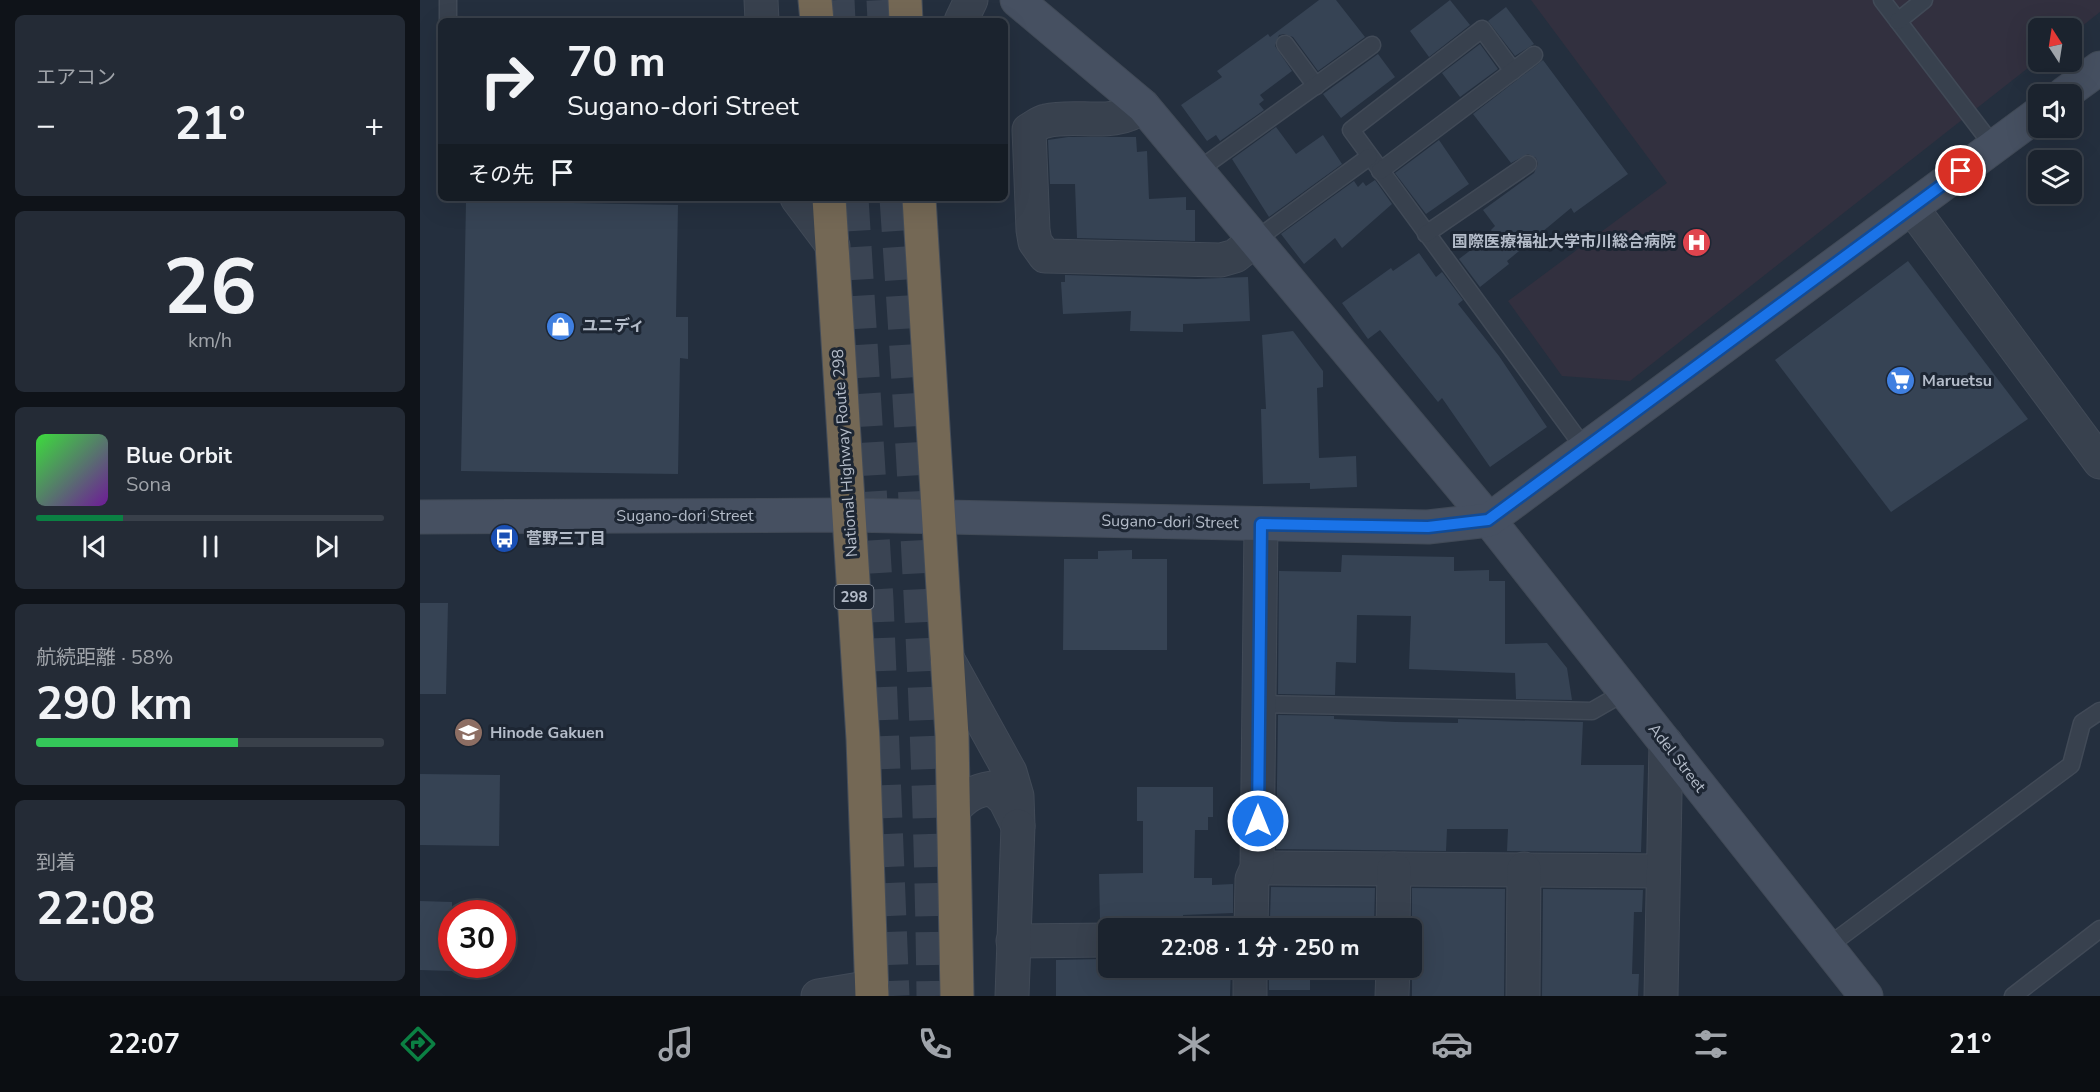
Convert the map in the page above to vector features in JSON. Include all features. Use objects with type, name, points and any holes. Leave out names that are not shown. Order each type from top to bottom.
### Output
[{"type":"highway","points":[[815,0],[817,18]]},
{"type":"highway","points":[[905,0],[906,18]]},
{"type":"highway","name":"National Highway Route 298","points":[[829,201],[863,739],[872,992]]},
{"type":"highway","points":[[919,201],[947,658],[954,809],[957,996]]},
{"type":"street","points":[[761,0],[762,18]]},
{"type":"street","points":[[962,18],[971,0]]},
{"type":"street","name":"Adel Street","points":[[1017,0],[1143,106],[1488,520],[1866,996]]},
{"type":"street","points":[[2078,84],[2100,68]]},
{"type":"street","points":[[1143,106],[1130,116],[1116,119],[1044,121],[1029,130],[1033,230],[1035,242],[1045,256],[1221,260],[1235,256],[1254,241]]},
{"type":"street","name":"Sugano-dori Street","points":[[420,517],[849,515],[1428,527],[1488,520],[2028,122]]},
{"type":"street","points":[[799,201],[833,246]]},
{"type":"street","points":[[1912,208],[2100,462]]},
{"type":"street","points":[[1251,918],[1252,879],[1257,868],[1261,524]]},
{"type":"street","points":[[947,658],[1010,772],[1017,796],[1012,996]]},
{"type":"street","points":[[1661,996],[1666,743]]},
{"type":"street","points":[[954,809],[967,795],[976,790],[992,789],[1005,800],[1018,826]]},
{"type":"street","points":[[1257,868],[1663,871]]},
{"type":"street","points":[[1393,918],[1394,869]]},
{"type":"street","points":[[1523,996],[1524,870]]},
{"type":"street","points":[[1013,941],[1098,940]]},
{"type":"street","points":[[1250,978],[1250,996]]},
{"type":"street","points":[[1392,996],[1393,978]]},
{"type":"street","points":[[818,996],[872,992]]},
{"type":"lane","points":[[448,0],[448,18]]},
{"type":"lane","points":[[1882,0],[1994,147]]},
{"type":"lane","points":[[1898,21],[1924,0]]},
{"type":"lane","points":[[1513,71],[1482,29],[1351,130],[1369,158],[1585,449]]},
{"type":"lane","points":[[1285,44],[1316,86]]},
{"type":"lane","points":[[1197,171],[1372,45]]},
{"type":"lane","points":[[1380,171],[1534,56]]},
{"type":"lane","points":[[1254,241],[1369,158]]},
{"type":"lane","points":[[1426,234],[1528,164]]},
{"type":"lane","points":[[1258,704],[1592,711],[1625,692]]},
{"type":"lane","points":[[1827,947],[2071,765],[2082,723],[2100,711]]},
{"type":"lane","points":[[2013,996],[2100,929]]},
{"type":"shaded area","name":"国際医療福祉大学市川総合病院","points":[[1531,0],[2100,0],[2100,12],[2082,26],[2082,18],[2028,18],[2028,68],[1630,381],[1562,376],[1508,301],[1667,183]]},
{"type":"building","points":[[1319,0],[1336,0],[1365,37],[1318,71],[1293,37],[1279,35],[1275,46],[1292,71],[1260,95],[1264,100],[1259,104],[1264,110],[1220,141],[1216,135],[1207,141],[1181,105],[1222,77],[1217,71],[1268,34],[1270,37]]},
{"type":"building","points":[[1450,0],[1470,25],[1429,57],[1410,31]]},
{"type":"building","points":[[1506,7],[1534,44],[1515,56],[1488,21]]},
{"type":"building","points":[[1480,44],[1498,69],[1460,97],[1442,73]]},
{"type":"building","points":[[1378,54],[1395,77],[1341,118],[1323,94]]},
{"type":"building","points":[[1543,60],[1628,174],[1574,213],[1571,208],[1507,261],[1509,264],[1480,287],[1459,259],[1493,233],[1491,230],[1495,226],[1483,210],[1534,173],[1538,164],[1536,158],[1528,154],[1511,163],[1473,114]]},
{"type":"building","points":[[1276,127],[1296,154],[1323,135],[1342,164],[1269,217],[1232,159]]},
{"type":"building","points":[[1068,137],[1136,137],[1137,152],[1147,151],[1149,199],[1186,197],[1186,210],[1195,210],[1195,241],[1077,238],[1075,184],[1050,184],[1048,140]]},
{"type":"building","points":[[1439,140],[1469,184],[1426,214],[1395,173]]},
{"type":"building","points":[[1375,180],[1392,204],[1342,248],[1335,238],[1304,264],[1281,234],[1354,181],[1358,187],[1363,182],[1366,186]]},
{"type":"building","points":[[466,201],[678,205],[676,317],[688,317],[688,359],[680,358],[678,474],[461,471]]},
{"type":"building","points":[[1419,253],[1436,277],[1442,272],[1463,300],[1458,304],[1499,356],[1547,427],[1490,467],[1442,398],[1438,402],[1380,330],[1368,339],[1342,303],[1391,268],[1393,271]]},
{"type":"building","points":[[1908,261],[2028,419],[1891,512],[1775,360]]},
{"type":"building","points":[[1065,275],[1196,279],[1248,277],[1250,321],[1183,324],[1183,332],[1130,331],[1131,311],[1063,314],[1061,282],[1065,282]]},
{"type":"building","points":[[1293,331],[1323,371],[1323,387],[1317,388],[1319,458],[1356,456],[1357,487],[1310,489],[1310,483],[1263,484],[1261,409],[1266,409],[1262,335]]},
{"type":"building","points":[[1132,550],[1132,559],[1167,559],[1167,650],[1063,650],[1064,559],[1098,559],[1098,551]]},
{"type":"building","points":[[1342,555],[1454,557],[1454,571],[1489,570],[1489,581],[1505,581],[1505,644],[1547,643],[1567,668],[1572,700],[1516,699],[1515,673],[1409,669],[1411,616],[1357,615],[1356,663],[1336,662],[1335,695],[1278,694],[1279,571],[1341,572]]},
{"type":"building","points":[[420,603],[448,603],[446,694],[420,694]]},
{"type":"building","points":[[1278,715],[1334,716],[1334,719],[1396,722],[1458,723],[1458,719],[1583,722],[1581,765],[1644,765],[1641,852],[1507,851],[1508,829],[1447,829],[1446,851],[1276,849]]},
{"type":"building","points":[[420,774],[500,775],[499,846],[420,845]]},
{"type":"building","points":[[1137,787],[1213,787],[1213,817],[1208,817],[1208,830],[1195,830],[1194,878],[1212,878],[1212,885],[1233,884],[1233,913],[1183,915],[1183,918],[1100,918],[1099,874],[1143,873],[1143,821],[1137,821]]},
{"type":"building","points":[[1271,887],[1375,888],[1374,918],[1270,918]]},
{"type":"building","points":[[1412,888],[1505,889],[1504,996],[1412,996],[1412,978],[1422,978],[1422,918],[1412,918]]},
{"type":"building","points":[[1543,889],[1643,890],[1642,912],[1634,912],[1632,974],[1639,974],[1638,996],[1542,996]]},
{"type":"building","points":[[420,901],[438,902],[438,971],[420,970]]},
{"type":"building","points":[[1098,959],[1098,978],[1231,978],[1230,996],[1056,996],[1056,960]]},
{"type":"building","points":[[1269,978],[1310,978],[1310,990],[1269,990]]},
{"type":"tunnel","points":[[838,0],[839,18]]},
{"type":"tunnel","points":[[883,0],[884,18]]},
{"type":"tunnel","points":[[852,201],[877,600],[893,996]]},
{"type":"tunnel","points":[[896,201],[920,597],[933,996]]},
{"type":"place","name":"国際医療福祉大学市川総合病院","points":[[1697,242]]},
{"type":"place","name":"ユニディ","points":[[561,326]]},
{"type":"place","name":"Maruetsu","points":[[1901,381]]},
{"type":"place","name":"菅野三丁目","points":[[505,539]]},
{"type":"place","name":"Hinode Gakuen","points":[[469,733]]},
{"type":"route","points":[[1258,821],[1261,524],[1428,527],[1488,520],[1961,171]]}]
